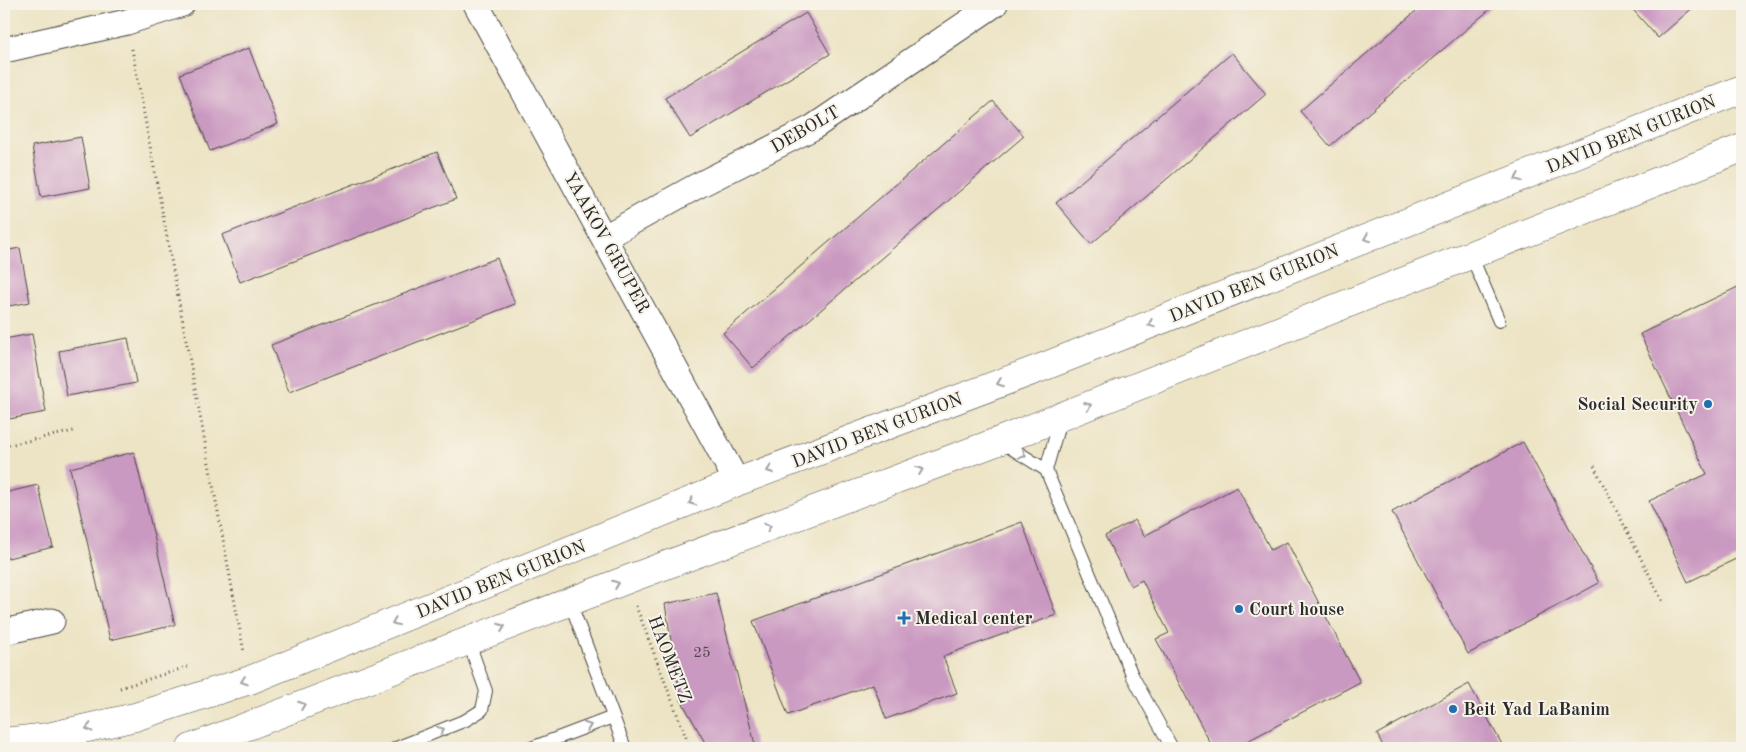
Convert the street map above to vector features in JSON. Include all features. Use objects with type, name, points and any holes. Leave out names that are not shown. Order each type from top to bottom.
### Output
[{"type":"main road","name":"DAVID BEN GURION","points":[[4,742],[50,744],[250,680],[736,482],[1034,370],[1742,89]]},
{"type":"main road","points":[[191,748],[468,640],[999,441],[1742,148]]},
{"type":"street","points":[[4,50],[127,22],[182,4]]},
{"type":"street","name":"YAAKOV GRUPER","points":[[476,4],[605,237],[736,482]]},
{"type":"street","name":"DEBOLT","points":[[605,237],[695,186],[812,128],[995,4]]},
{"type":"street","points":[[4,632],[52,621]]},
{"type":"lane","points":[[1471,255],[1499,321]]},
{"type":"lane","points":[[1046,470],[1061,417]]},
{"type":"lane","points":[[999,441],[1046,470],[1132,675],[1172,748]]},
{"type":"lane","points":[[570,602],[625,748]]},
{"type":"lane","points":[[396,748],[466,720],[482,710],[486,691],[468,640]]},
{"type":"lane","points":[[531,748],[613,717]]},
{"type":"path","points":[[127,22],[250,680]]},
{"type":"path","points":[[4,446],[74,431]]},
{"type":"path","points":[[1594,466],[1663,602]]},
{"type":"path","name":"HAOMETZ","points":[[626,580],[690,748]]},
{"type":"path","points":[[235,652],[253,646]]},
{"type":"path","points":[[112,691],[197,664]]},
{"type":"building","points":[[1424,4],[1496,4],[1330,146],[1300,111]]},
{"type":"building","points":[[1628,4],[1697,4],[1658,38]]},
{"type":"building","points":[[806,13],[830,54],[690,138],[665,98]]},
{"type":"building","points":[[249,48],[278,124],[210,151],[180,74]]},
{"type":"building","points":[[1232,53],[1266,94],[1091,244],[1056,203]]},
{"type":"building","points":[[993,101],[1024,136],[753,368],[723,333]]},
{"type":"building","points":[[81,137],[90,188],[41,197],[32,146]]},
{"type":"building","points":[[437,152],[456,199],[240,282],[222,235]]},
{"type":"building","points":[[20,248],[30,302],[4,307],[4,251]]},
{"type":"building","points":[[497,258],[515,304],[289,392],[271,345]]},
{"type":"building","name":"Social Security","points":[[1742,285],[1742,556],[1688,582],[1649,501],[1707,474],[1640,334]]},
{"type":"building","points":[[32,334],[46,412],[4,420],[4,339]]},
{"type":"building","points":[[128,338],[136,383],[67,396],[59,351]]},
{"type":"building","points":[[1523,442],[1599,583],[1468,654],[1392,512]]},
{"type":"building","points":[[134,452],[175,625],[110,640],[70,468]]},
{"type":"building","points":[[38,485],[53,547],[4,559],[4,493]]},
{"type":"building","name":"Court house","points":[[1237,487],[1271,550],[1287,542],[1360,682],[1234,748],[1213,748],[1156,639],[1169,633],[1142,580],[1131,586],[1105,536],[1135,520],[1144,536]]},
{"type":"building","name":"Medical center","points":[[1022,522],[1056,615],[943,656],[957,693],[886,719],[873,684],[788,715],[753,621]]},
{"type":"building","points":[[716,593],[756,748],[708,748],[681,700],[665,604]]},
{"type":"building","name":"Beit Yad LaBanim","points":[[1469,684],[1504,748],[1384,748],[1377,734]]},
{"type":"place","name":"Social Security","points":[[1708,404]]},
{"type":"place","name":"Court house","points":[[1239,609]]},
{"type":"place","name":"Medical center","points":[[904,618]]},
{"type":"place","name":"Beit Yad LaBanim","points":[[1453,709]]}]
